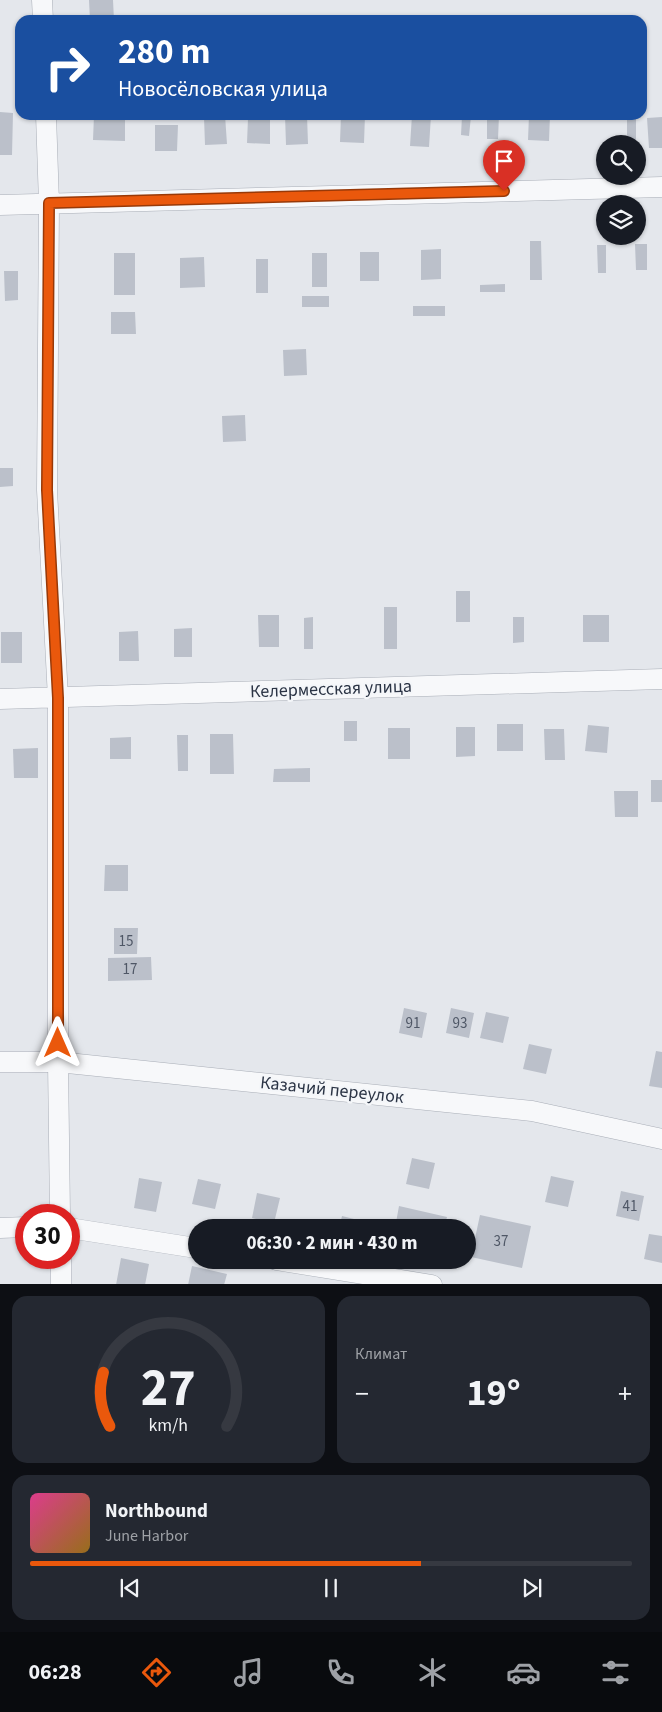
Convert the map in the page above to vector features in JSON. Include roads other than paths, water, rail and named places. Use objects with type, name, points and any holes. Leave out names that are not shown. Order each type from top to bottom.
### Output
[{"type":"street","points":[[42,0],[43,15]]},
{"type":"street","points":[[46,120],[49,203],[47,490],[58,698],[60,1204]]},
{"type":"street","points":[[0,205],[662,187]]},
{"type":"street","name":"Келермесская улица","points":[[0,699],[662,679]]},
{"type":"street","name":"Казачий переулок","points":[[0,1062],[58,1062],[532,1110],[662,1139]]},
{"type":"street","points":[[0,1228],[15,1227]]},
{"type":"street","points":[[80,1230],[188,1247]]},
{"type":"street","points":[[61,1269],[61,1284]]},
{"type":"street","points":[[334,1269],[432,1284]]}]
